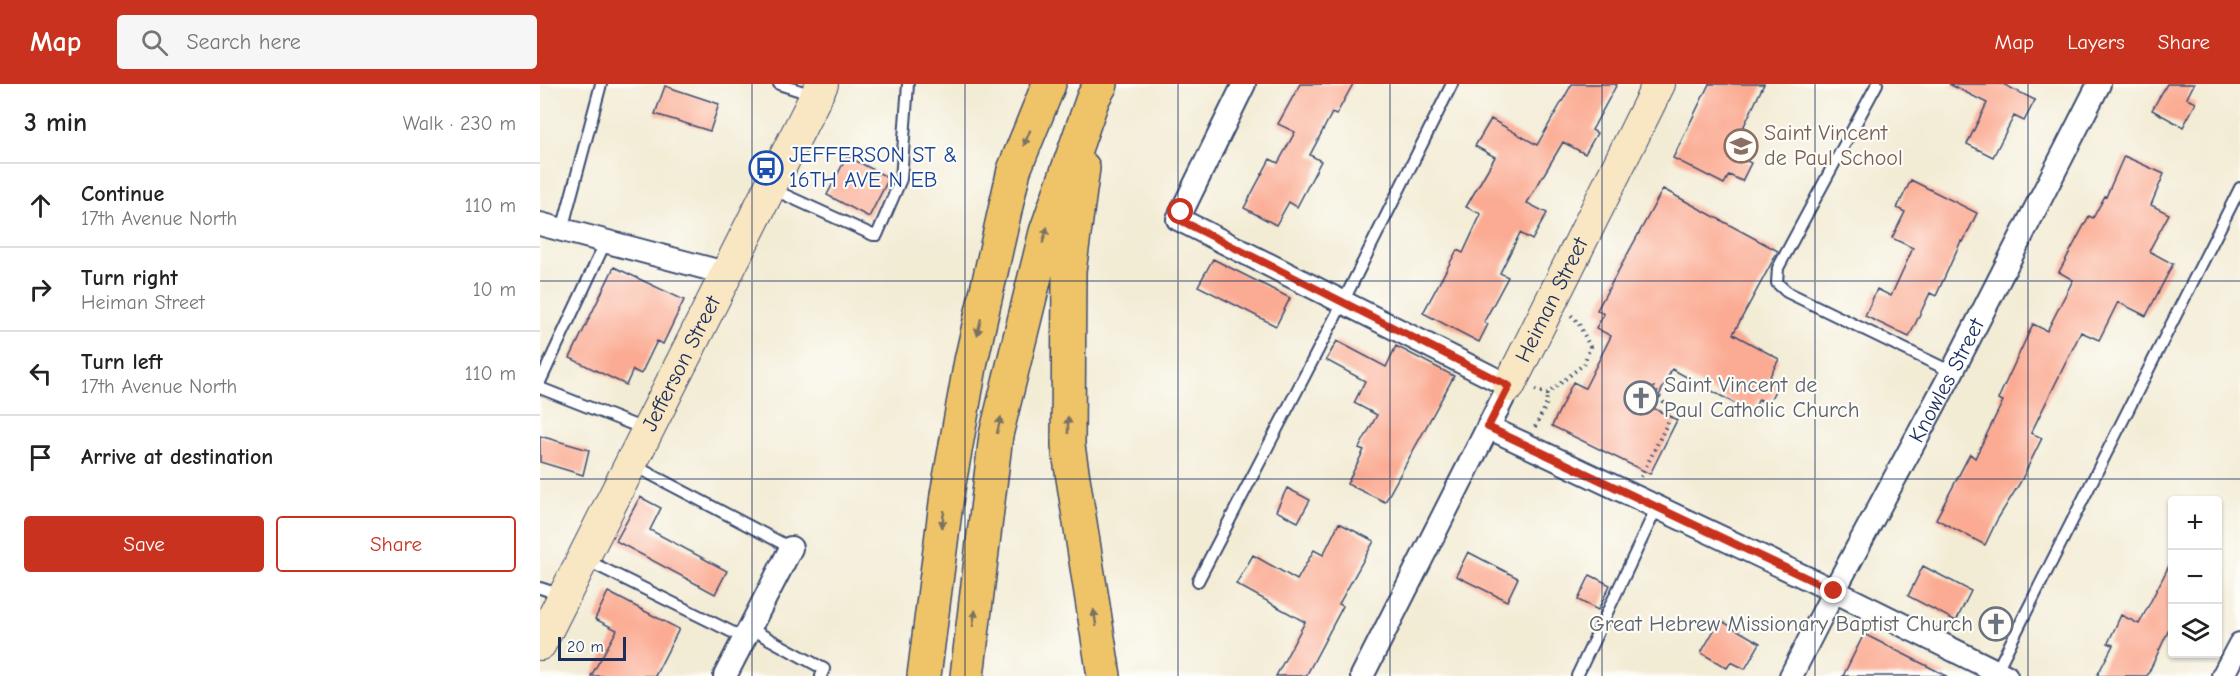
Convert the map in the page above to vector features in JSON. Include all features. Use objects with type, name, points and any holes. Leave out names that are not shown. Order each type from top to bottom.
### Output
[{"type":"highway","points":[[924,676],[946,495],[971,361],[1014,170],[1049,84]]},
{"type":"highway","points":[[967,676],[996,435],[1046,232],[1097,91]]},
{"type":"highway","points":[[1097,91],[1069,271],[1068,446],[1104,676]]},
{"type":"main road","name":"Heiman Street","points":[[1520,388],[1659,84]]},
{"type":"main road","name":"Jefferson Street","points":[[540,644],[552,592],[583,558],[819,90]]},
{"type":"street","points":[[1244,84],[1178,219],[1520,388]]},
{"type":"street","name":"Knowles Street","points":[[1791,676],[1952,372],[2099,84]]},
{"type":"street","points":[[540,224],[725,273]]},
{"type":"street","name":"Heiman Street","points":[[1362,676],[1488,427],[1520,388]]},
{"type":"street","points":[[1488,427],[1834,591],[1999,675]]},
{"type":"street","points":[[728,675],[791,548]]},
{"type":"street","points":[[2223,676],[2240,645]]},
{"type":"lane","points":[[562,230],[601,84]]},
{"type":"lane","points":[[779,84],[819,90]]},
{"type":"lane","points":[[769,188],[877,235],[901,179],[908,84]]},
{"type":"lane","points":[[1198,581],[1343,302],[1452,84]]},
{"type":"lane","points":[[1877,84],[1778,268],[1777,284],[1787,292],[1952,372]]},
{"type":"lane","points":[[1999,675],[2240,188]]},
{"type":"lane","points":[[540,382],[606,241]]},
{"type":"lane","points":[[540,388],[647,430]]},
{"type":"lane","points":[[630,464],[791,548]]},
{"type":"lane","points":[[1577,676],[1657,507]]},
{"type":"lane","points":[[583,558],[824,669],[821,676]]},
{"type":"path","points":[[1535,427],[1546,406],[1547,394],[1584,363],[1590,347],[1579,324],[1569,313]]},
{"type":"path","points":[[1641,479],[1672,414],[1652,386]]},
{"type":"path","points":[[1520,388],[1547,394]]},
{"type":"building","points":[[1300,84],[1353,84],[1336,115],[1332,113],[1310,155],[1321,161],[1297,207],[1289,202],[1276,225],[1244,208],[1270,159],[1278,163],[1295,132],[1278,124]]},
{"type":"building","points":[[1572,84],[1617,84],[1592,130],[1597,133],[1585,154],[1563,142],[1527,203],[1547,213],[1532,240],[1520,233],[1500,273],[1508,277],[1484,322],[1488,324],[1479,342],[1423,313],[1457,250],[1463,253],[1481,214],[1466,207],[1495,157],[1475,146],[1491,119],[1537,145]]},
{"type":"building","points":[[1709,84],[1764,84],[1731,153],[1751,163],[1742,181],[1729,175],[1724,184],[1673,158]]},
{"type":"building","points":[[1949,84],[2003,84],[2035,100],[2024,121],[2014,116],[1993,157],[1967,144],[1987,103]]},
{"type":"building","points":[[2167,84],[2194,84],[2187,98],[2196,103],[2183,127],[2152,110]]},
{"type":"building","points":[[665,86],[719,104],[710,131],[655,114]]},
{"type":"building","points":[[847,156],[889,178],[869,217],[827,195]]},
{"type":"building","points":[[2124,156],[2164,174],[2151,205],[2169,214],[2149,251],[2173,264],[2146,316],[2118,302],[2099,340],[2081,332],[2031,433],[2042,438],[1985,545],[1936,519],[1970,454],[1975,458],[2003,401],[1998,399],[2033,324],[2047,331],[2073,280],[2059,272],[2089,216],[2093,218],[2106,197]]},
{"type":"building","points":[[1911,180],[1977,213],[1963,242],[1961,241],[1936,296],[1930,293],[1909,337],[1865,316],[1877,289],[1891,296],[1913,248],[1892,238],[1905,212],[1897,208]]},
{"type":"building","points":[[1663,189],[1778,251],[1733,334],[1779,359],[1768,380],[1778,385],[1768,404],[1759,399],[1752,413],[1672,369],[1653,408],[1677,420],[1650,474],[1552,426],[1573,382],[1585,388],[1611,336],[1596,328],[1604,314],[1597,310]]},
{"type":"building","points":[[1213,259],[1290,298],[1276,326],[1198,286]]},
{"type":"building","points":[[614,267],[684,300],[663,344],[657,341],[641,374],[633,370],[626,385],[570,358]]},
{"type":"building","points":[[1337,341],[1386,367],[1396,346],[1454,376],[1385,502],[1347,484],[1364,450],[1359,448],[1377,415],[1354,403],[1365,381],[1326,360]]},
{"type":"building","points":[[540,436],[589,450],[583,475],[540,462]]},
{"type":"building","points":[[1287,488],[1310,500],[1298,522],[1276,511]]},
{"type":"building","points":[[640,497],[661,508],[650,530],[727,571],[715,594],[616,541]]},
{"type":"building","points":[[1339,523],[1374,541],[1339,604],[1343,606],[1306,676],[1276,676],[1305,622],[1236,584],[1253,555],[1297,580],[1314,550],[1323,555]]},
{"type":"building","points":[[1468,552],[1518,578],[1507,601],[1456,576]]},
{"type":"building","points":[[1923,566],[1971,591],[1956,621],[1908,596]]},
{"type":"building","points":[[2168,568],[2168,631],[2147,676],[2097,676],[2113,645],[2108,643],[2121,615],[2139,624]]},
{"type":"building","points":[[1590,575],[1610,585],[1598,610],[1578,600]]},
{"type":"building","points":[[608,592],[679,629],[655,676],[591,676],[617,630],[595,619]]},
{"type":"building","points":[[1720,620],[1760,643],[1745,669],[1731,662],[1727,668],[1701,653]]},
{"type":"building","points":[[1864,634],[1947,676],[1843,676]]},
{"type":"place","name":"Saint Vincent de Paul School","points":[[1741,146]]},
{"type":"place","name":"JEFFERSON ST & 16TH AVE N EB","points":[[766,168]]},
{"type":"place","name":"Saint Vincent de Paul Catholic Church","points":[[1641,398]]},
{"type":"place","name":"Great Hebrew Missionary Baptist Church","points":[[1996,624]]},
{"type":"route","points":[[1181,212],[1178,219],[1509,386],[1488,427],[1834,591]]}]
